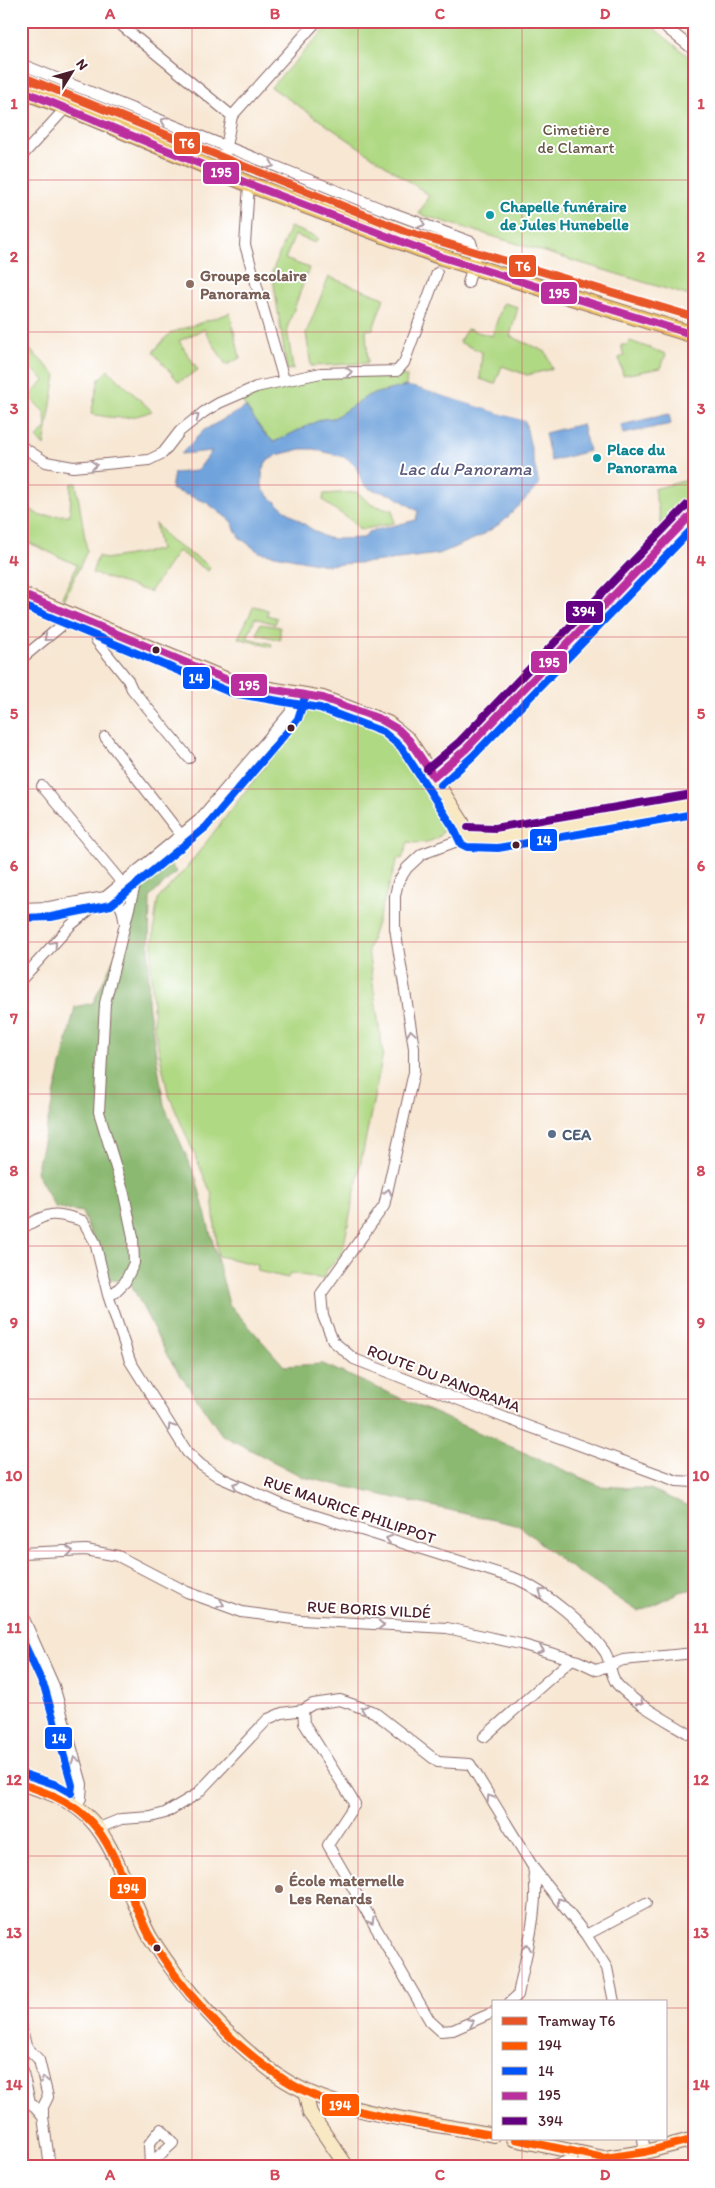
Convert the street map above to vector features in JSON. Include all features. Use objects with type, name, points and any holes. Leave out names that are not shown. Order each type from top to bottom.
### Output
[{"type":"main road","points":[[21,90],[69,108],[470,276],[694,335]]},
{"type":"street","points":[[116,21],[232,116]]},
{"type":"street","points":[[221,172],[232,116],[317,21]]},
{"type":"street","points":[[658,21],[694,50]]},
{"type":"street","points":[[21,64],[382,210],[471,242],[475,252],[470,276]]},
{"type":"street","points":[[21,157],[62,112],[69,108]]},
{"type":"street","points":[[249,184],[245,245],[284,380]]},
{"type":"street","points":[[21,446],[46,462],[73,467],[149,460],[163,453],[188,424],[219,402],[256,388],[284,380],[321,374],[389,372],[402,368],[437,273]]},
{"type":"street","points":[[434,777],[466,749],[694,512]]},
{"type":"street","points":[[21,594],[235,683],[323,698],[388,723],[409,740],[462,822],[468,837],[496,838],[694,804]]},
{"type":"street","points":[[21,659],[60,627],[69,615]]},
{"type":"street","points":[[92,624],[96,640],[128,680],[132,689],[188,758]]},
{"type":"street","points":[[21,980],[81,916],[199,820],[290,713],[295,694]]},
{"type":"street","points":[[105,737],[181,835]]},
{"type":"street","points":[[42,786],[118,886],[129,909]]},
{"type":"street","name":"ROUTE DU PANORAMA","points":[[468,837],[422,854],[407,868],[398,882],[394,896],[395,916],[414,1048],[414,1072],[384,1206],[321,1294],[323,1316],[333,1341],[354,1359],[677,1481],[694,1482]]},
{"type":"street","points":[[108,1295],[114,1293],[125,1282],[134,1263],[133,1237],[124,1194],[99,1112],[105,1003],[139,869]]},
{"type":"street","points":[[21,908],[74,904],[104,897],[114,899],[120,903],[124,912],[124,928]]},
{"type":"street","points":[[74,904],[81,916]]},
{"type":"street","points":[[57,906],[69,909],[81,916]]},
{"type":"street","name":"RUE MAURICE PHILIPPOT","points":[[21,1229],[44,1215],[62,1214],[83,1221],[95,1242],[108,1295],[130,1361],[178,1438],[201,1466],[219,1477],[284,1506],[517,1579],[536,1587],[595,1641],[606,1654],[610,1666]]},
{"type":"street","name":"RUE BORIS VILDÉ","points":[[21,1553],[86,1550],[118,1556],[188,1592],[242,1612],[301,1620],[447,1628],[520,1644],[572,1659],[597,1670],[623,1660],[694,1653]]},
{"type":"street","points":[[21,1612],[54,1686],[82,1784],[82,1798],[76,1807]]},
{"type":"street","points":[[484,1737],[572,1659]]},
{"type":"street","points":[[610,1666],[616,1684],[694,1737]]},
{"type":"street","points":[[98,1828],[121,1819],[151,1817],[186,1803],[197,1794],[268,1719],[282,1712],[302,1710],[314,1704],[340,1700],[374,1712],[438,1762],[470,1764],[534,1868],[586,1934],[607,1968],[614,2000]]},
{"type":"street","points":[[302,1710],[304,1723],[355,1804],[328,1845],[430,2021],[441,2031],[453,2030],[492,2013]]},
{"type":"street","points":[[21,1784],[53,1794],[89,1816],[98,1828],[150,1938],[162,1955],[225,2030],[277,2074],[305,2092],[348,2106],[492,2135]]},
{"type":"street","points":[[512,2000],[518,1995],[530,1928],[536,1883],[534,1868]]},
{"type":"street","points":[[586,1934],[646,1903]]},
{"type":"street","points":[[21,2025],[26,2046],[39,2060],[48,2097],[43,2107],[50,2167]]},
{"type":"street","points":[[21,2060],[26,2046]]},
{"type":"street","points":[[21,2065],[30,2102],[44,2117]]},
{"type":"street","points":[[305,2092],[310,2113],[347,2167]]},
{"type":"street","points":[[572,2167],[644,2146],[694,2139]]},
{"type":"street","points":[[519,2140],[604,2158]]},
{"type":"street","points":[[546,2167],[572,2160],[570,2151]]},
{"type":"green space","name":"Cimetière de Clamart","points":[[333,21],[645,21],[694,61],[694,304],[691,303],[693,297],[419,214],[429,195],[271,87]]},
{"type":"green space","points":[[290,227],[318,238],[315,243],[295,235],[285,259],[309,268],[287,328],[293,369],[287,370],[272,272]]},
{"type":"green space","points":[[329,277],[384,298],[373,329],[366,330],[368,363],[311,366],[306,333]]},
{"type":"green space","points":[[503,303],[518,307],[510,336],[546,352],[552,369],[527,375],[502,366],[495,384],[480,379],[482,352],[459,342],[467,329],[492,336]]},
{"type":"green space","points":[[230,313],[240,358],[226,365],[204,329],[179,341],[198,370],[179,382],[153,352],[170,333]]},
{"type":"green space","points":[[21,341],[56,375],[44,446],[37,438],[46,427],[45,413],[29,397],[44,380],[25,362],[21,365]]},
{"type":"green space","points":[[630,341],[666,354],[661,368],[623,375],[619,358],[624,356],[621,345],[626,345]]},
{"type":"green space","points":[[108,370],[152,411],[122,418],[91,414],[99,379]]},
{"type":"green space","points":[[371,374],[407,376],[406,386],[369,395],[334,418],[322,419],[274,442],[263,432],[239,397],[271,387],[304,381],[337,376]]},
{"type":"green space","points":[[694,478],[694,496],[662,527],[654,489]]},
{"type":"green space","points":[[76,483],[87,551],[64,600],[62,597],[77,565],[21,539],[21,502],[40,516],[70,515],[71,484]]},
{"type":"green space","points":[[357,492],[372,505],[393,510],[394,523],[360,530],[323,500],[324,494]]},
{"type":"green space","points":[[155,523],[170,541],[207,564],[210,567],[208,571],[178,551],[150,592],[92,573],[98,556],[105,559],[160,550]]},
{"type":"green space","points":[[254,606],[268,610],[267,615],[277,618],[275,624],[255,618],[247,638],[272,644],[271,647],[238,638]]},
{"type":"green space","points":[[260,624],[280,627],[280,640],[257,634]]},
{"type":"green space","points":[[313,708],[372,725],[401,745],[447,811],[445,827],[437,838],[424,842],[408,842],[402,859],[398,858],[368,950],[383,1054],[342,1254],[325,1272],[324,1279],[290,1273],[288,1278],[257,1271],[258,1265],[218,1256],[212,1195],[168,1093],[154,1028],[151,967],[158,899],[188,866],[307,711]]},
{"type":"green space","points":[[166,857],[176,872],[150,897],[148,1003],[164,1105],[196,1178],[229,1304],[284,1366],[323,1364],[600,1486],[650,1489],[689,1506],[694,1505],[694,1589],[679,1592],[639,1612],[563,1562],[520,1526],[303,1477],[222,1435],[168,1357],[131,1284],[109,1279],[82,1212],[55,1207],[36,1172],[75,1007],[93,1003],[123,939],[141,873]]},
{"type":"water","name":"Lac du Panorama","points":[[406,386],[415,387],[525,421],[539,485],[504,521],[481,536],[439,554],[373,562],[327,565],[259,552],[239,537],[231,521],[206,502],[171,489],[174,473],[197,471],[212,451],[181,454],[204,430],[246,407],[263,432],[274,442],[322,419],[334,418],[369,395]],"holes":[[[301,449],[314,449],[347,458],[356,467],[363,483],[370,489],[393,495],[418,511],[416,520],[368,532],[364,538],[346,539],[322,536],[304,524],[267,494],[262,486],[262,475],[266,462],[277,455]]]},
{"type":"water","points":[[669,414],[671,424],[623,434],[621,425]]},
{"type":"water","points":[[582,424],[589,451],[551,461],[545,433]]},
{"type":"pier","points":[[407,384],[416,384],[524,418],[525,421],[415,387],[406,386]]},
{"type":"tram line","name":"T6","points":[[21,76],[405,231],[694,317]]},
{"type":"transit line","name":"195","points":[[21,90],[249,184],[442,257],[694,335]]},
{"type":"transit line","name":"394","points":[[427,769],[459,742],[687,505]]},
{"type":"transit line","name":"195","points":[[21,594],[235,683],[323,698],[380,719],[399,730],[409,740],[434,777],[466,749],[694,512]]},
{"type":"transit line","name":"14","points":[[441,785],[473,756],[694,527]]},
{"type":"transit line","name":"14","points":[[21,605],[232,693],[320,708],[383,732],[401,747],[453,827],[461,844],[467,847],[498,848],[694,814]]},
{"type":"transit line","name":"14","points":[[21,918],[51,917],[111,905],[206,827],[298,719],[305,697]]},
{"type":"transit line","name":"394","points":[[468,827],[495,828],[692,794]]},
{"type":"transit line","name":"14","points":[[21,1637],[45,1689],[72,1785],[71,1793],[57,1785],[24,1774]]},
{"type":"transit line","name":"194","points":[[21,1784],[66,1802],[82,1813],[94,1826],[105,1840],[114,1857],[149,1935],[174,1974],[222,2029],[257,2060],[300,2089],[353,2109],[409,2122],[492,2135]]},
{"type":"transit line","name":"194","points":[[520,2140],[604,2158],[645,2152],[694,2139]]},
{"type":"place","name":"Chapelle funéraire de Jules Hunebelle","points":[[490,215]]},
{"type":"place","name":"Groupe scolaire Panorama","points":[[190,284]]},
{"type":"place","name":"Place du Panorama","points":[[597,458]]},
{"type":"place","name":"CEA","points":[[552,1134]]},
{"type":"place","name":"École maternelle Les Renards","points":[[279,1889]]}]
